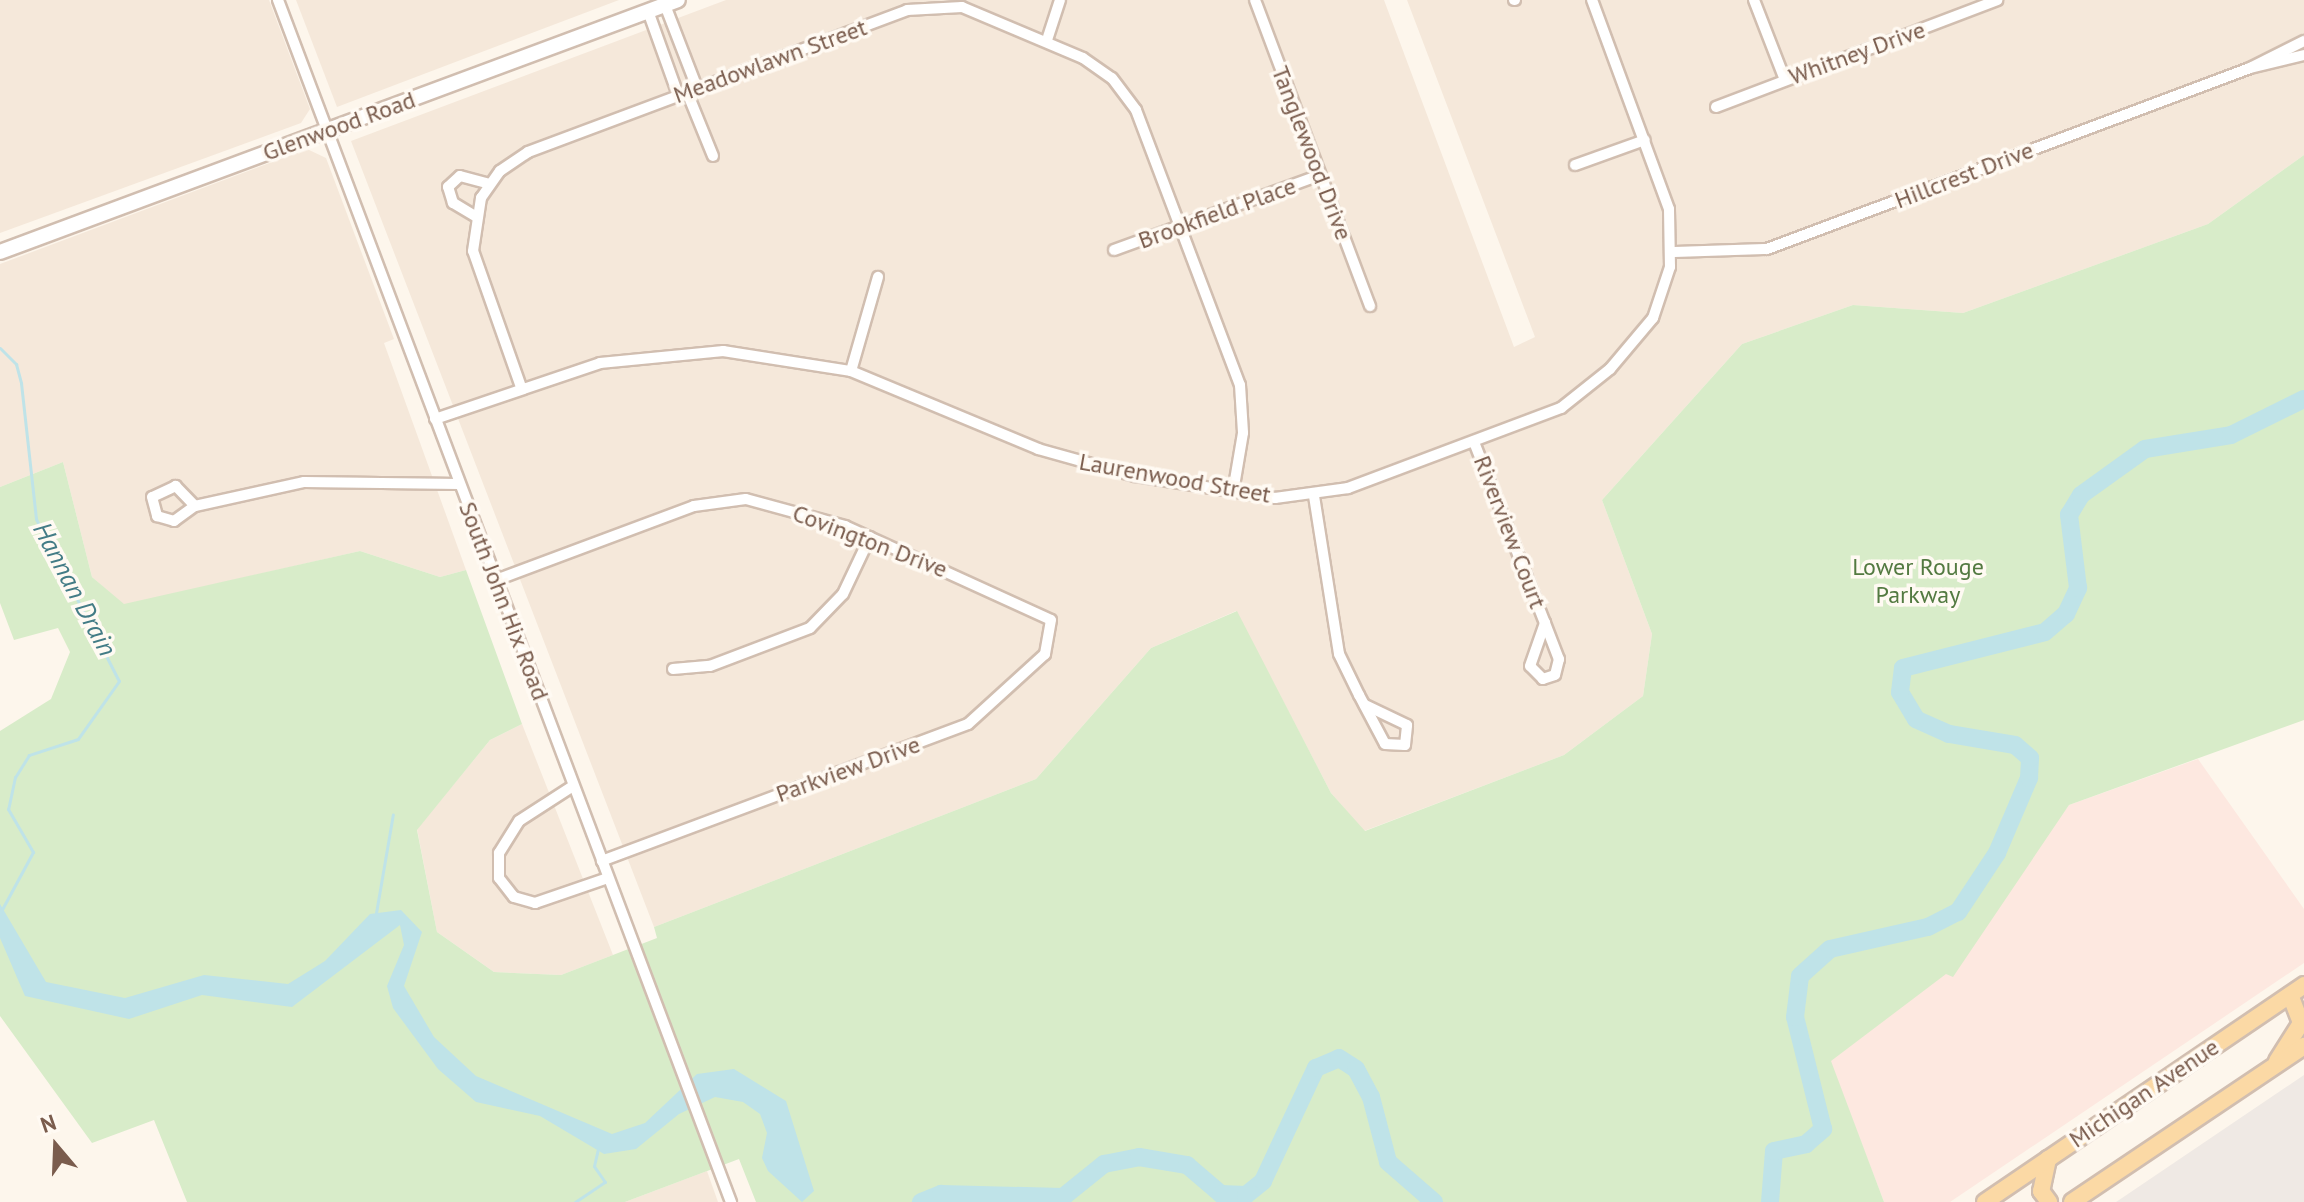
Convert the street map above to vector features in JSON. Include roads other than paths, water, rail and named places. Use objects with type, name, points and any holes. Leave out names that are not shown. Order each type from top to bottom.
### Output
[{"type":"main road","points":[[2274,1066],[2301,1023],[2297,990]]},
{"type":"main road","name":"Michigan Avenue","points":[[1985,1202],[2297,990]]},
{"type":"main road","name":"Michigan Avenue","points":[[2072,1202],[2304,1046]]},
{"type":"main road","points":[[2048,1159],[2041,1191],[2049,1202]]},
{"type":"street","name":"South John Hix Road","points":[[278,0],[731,1202]]},
{"type":"street","points":[[1047,40],[1060,0]]},
{"type":"street","name":"Tanglewood Drive","points":[[1255,0],[1370,306]]},
{"type":"street","name":"Laurenwood Street","points":[[435,419],[521,387],[600,363],[687,351],[767,354],[851,371],[1062,457],[1233,492],[1314,496],[1474,442],[1561,408],[1610,369],[1653,318],[1672,252],[1669,209],[1592,0]]},
{"type":"street","points":[[1754,0],[1785,80]]},
{"type":"street","name":"Whitney Drive","points":[[1716,107],[1997,0]]},
{"type":"street","name":"Glenwood Road","points":[[0,252],[671,2]]},
{"type":"street","points":[[671,2],[687,92]]},
{"type":"street","name":"Meadowlawn Street","points":[[521,387],[475,262],[475,216],[489,184],[528,152],[922,7],[973,10],[1047,40],[1097,66],[1126,95],[1182,227],[1240,385],[1243,433],[1233,492]]},
{"type":"street","points":[[648,11],[687,92],[713,156]]},
{"type":"street","name":"Hillcrest Drive","points":[[1672,252],[1767,249],[2250,68],[2304,41]]},
{"type":"street","name":"Hillcrest Drive","points":[[2250,68],[2304,55]]},
{"type":"street","points":[[1575,165],[1645,140]]},
{"type":"street","name":"Brookfield Place","points":[[1114,250],[1320,175]]},
{"type":"street","points":[[475,216],[453,203],[448,187],[460,176],[489,184]]},
{"type":"street","points":[[851,371],[878,277]]},
{"type":"street","name":"Riverview Court","points":[[1474,442],[1545,623],[1560,664],[1543,679],[1530,666],[1545,623]]},
{"type":"street","points":[[195,506],[320,480],[459,484]]},
{"type":"street","points":[[1314,496],[1336,645],[1365,705],[1385,744],[1405,745],[1411,733],[1404,721],[1365,705]]},
{"type":"street","name":"Covington Drive","points":[[496,580],[721,500],[770,503],[870,537],[1039,609],[1053,625]]},
{"type":"street","points":[[673,669],[725,661],[810,628],[843,594],[870,537]]},
{"type":"street","name":"Parkview Drive","points":[[602,861],[968,724],[1045,654],[1053,625]]},
{"type":"street","points":[[573,786],[519,821],[499,853],[499,878],[514,897],[535,903],[608,878]]},
{"type":"water","points":[[0,904],[46,982],[125,998],[204,975],[288,984],[325,961],[370,914],[401,910],[422,932],[404,986],[434,1037],[476,1076],[612,1134],[645,1123],[697,1074],[734,1069],[786,1101],[814,1191],[802,1202],[768,1171],[762,1158],[767,1133],[760,1114],[743,1102],[715,1097],[679,1114],[636,1149],[604,1154],[540,1116],[476,1102],[438,1069],[393,1008],[387,986],[404,945],[400,925],[292,1007],[202,995],[129,1019],[25,996],[0,938]]},
{"type":"waterway","name":"Hannan Drain","points":[[0,348],[16,364],[21,383],[36,519],[119,681],[78,739],[29,755],[15,777],[8,809],[33,852],[0,913]]},
{"type":"waterway","points":[[1770,1202],[1774,1151],[1806,1144],[1823,1129],[1795,1017],[1800,976],[1830,949],[1928,927],[1958,912],[1997,853],[2029,778],[2030,758],[2015,745],[1949,734],[1916,719],[1900,692],[1903,668],[2045,632],[2066,614],[2078,588],[2069,515],[2081,495],[2145,449],[2231,435],[2304,399]]},
{"type":"waterway","points":[[376,913],[393,814]]},
{"type":"waterway","points":[[921,1202],[941,1194],[1063,1197],[1104,1164],[1139,1157],[1187,1165],[1221,1194],[1246,1195],[1263,1181],[1316,1068],[1339,1058],[1356,1069],[1371,1097],[1388,1162],[1434,1202]]},
{"type":"waterway","points":[[575,1202],[605,1182],[594,1166],[598,1149]]},
{"type":"park label","name":"Lower Rouge Parkway","points":[[1918,581]]}]
